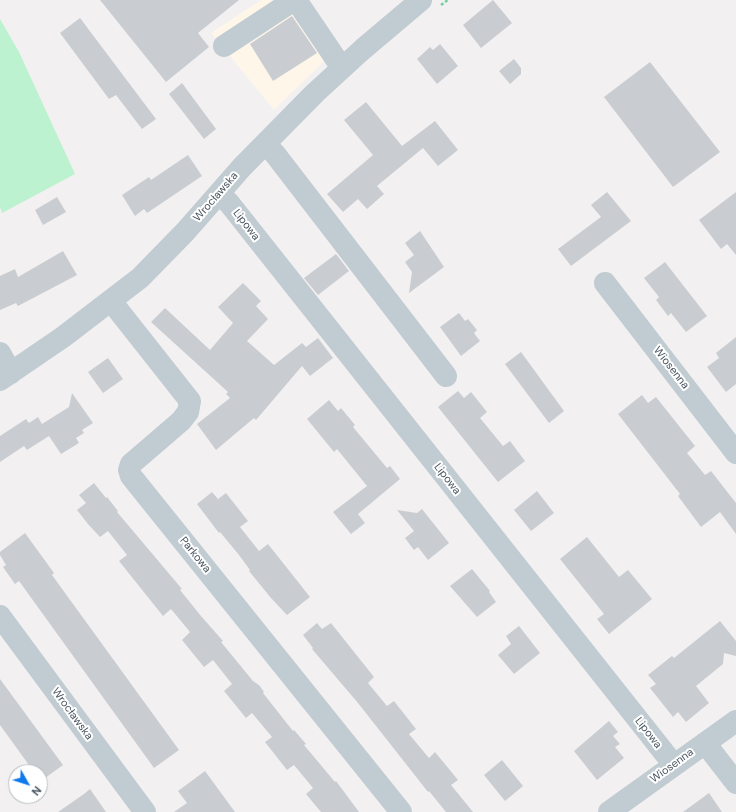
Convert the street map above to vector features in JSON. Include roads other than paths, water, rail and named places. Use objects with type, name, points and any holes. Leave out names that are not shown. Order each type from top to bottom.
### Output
[{"type":"street","points":[[224,46],[295,0],[342,68]]},
{"type":"street","name":"Wrocławska","points":[[5,377],[111,301],[140,278],[160,259],[265,144],[342,68],[421,0]]},
{"type":"street","points":[[265,144],[275,154],[446,376]]},
{"type":"street","name":"Lipowa","points":[[219,194],[229,203],[674,765]]},
{"type":"street","name":"Wiosenna","points":[[605,283],[736,453]]},
{"type":"street","name":"Parkowa","points":[[111,301],[190,401],[188,412],[181,421],[131,464],[129,470],[131,476],[401,812]]},
{"type":"street","points":[[0,353],[5,377]]},
{"type":"street","name":"Wrocławska","points":[[0,616],[145,812]]},
{"type":"street","name":"Wiosenna","points":[[615,811],[674,765],[736,721]]},
{"type":"street","points":[[705,743],[736,783]]}]
